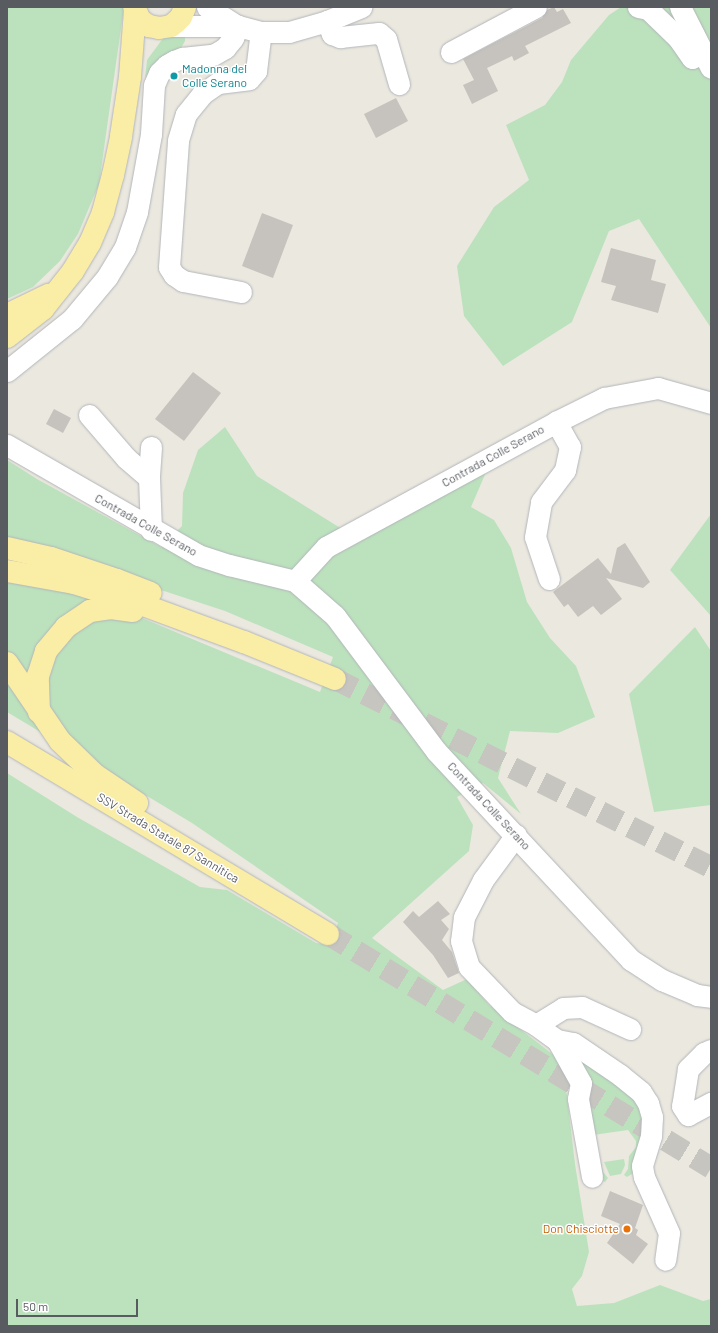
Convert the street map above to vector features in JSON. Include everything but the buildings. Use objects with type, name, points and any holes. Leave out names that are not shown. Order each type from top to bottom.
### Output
[{"type":"main road","points":[[130,76],[138,58],[165,27],[181,17],[185,7]]},
{"type":"main road","points":[[135,9],[145,23],[165,27]]},
{"type":"main road","points":[[7,337],[44,309],[56,291],[73,271],[90,243],[103,212],[113,175],[130,76],[135,9]]},
{"type":"main road","points":[[7,315],[56,291]]},
{"type":"main road","points":[[7,548],[51,558],[117,580],[176,603],[244,642]]},
{"type":"main road","points":[[7,571],[82,586],[135,602],[244,642],[335,679]]},
{"type":"main road","points":[[39,712],[38,676],[46,651],[66,627],[90,611],[111,608],[131,610],[213,639],[244,642]]},
{"type":"main road","points":[[7,663],[60,741],[94,774],[163,821],[222,871]]},
{"type":"main road","name":"SSV Strada Statale 87 Sannitica","points":[[7,742],[328,934]]},
{"type":"main road","points":[[7,759],[64,791],[138,819]]},
{"type":"street","points":[[165,27],[205,16],[260,32],[289,32],[328,21],[361,7]]},
{"type":"street","points":[[450,52],[536,7]]},
{"type":"street","points":[[638,7],[648,9],[678,38],[692,58],[707,60]]},
{"type":"street","points":[[680,7],[707,60]]},
{"type":"street","points":[[7,371],[72,318],[107,277],[125,247],[138,212],[151,134],[154,85],[159,73],[167,65],[182,58],[200,43],[205,16]]},
{"type":"street","points":[[328,21],[332,34],[340,37],[379,33],[386,39],[399,84]]},
{"type":"street","points":[[182,58],[212,55],[225,48],[233,38],[238,26]]},
{"type":"street","points":[[241,292],[183,281],[174,275],[169,267],[178,140],[186,114],[202,94],[218,83],[249,79],[256,71],[260,32]]},
{"type":"street","name":"Contrada Colle Serano","points":[[295,581],[326,547],[556,422],[604,398],[658,388],[711,403]]},
{"type":"street","points":[[89,415],[126,458],[149,478]]},
{"type":"street","points":[[549,579],[535,537],[541,502],[565,470],[570,447],[556,422]]},
{"type":"street","name":"Contrada Colle Serano","points":[[7,445],[198,556],[295,581],[335,616],[436,751],[631,960],[662,980],[697,995],[711,997]]},
{"type":"street","points":[[151,447],[149,478],[151,530]]},
{"type":"street","points":[[516,835],[483,880],[464,917],[461,941],[469,967],[485,986],[512,1012],[536,1025],[557,1040],[573,1043],[614,1071],[641,1092],[648,1103],[652,1117],[651,1136],[642,1166],[644,1177],[669,1233],[665,1260]]},
{"type":"street","points":[[536,1025],[563,1008],[582,1007],[630,1028]]},
{"type":"street","points":[[557,1040],[581,1083],[578,1100],[592,1177]]},
{"type":"street","points":[[711,1050],[704,1053],[688,1069],[682,1106],[688,1116],[711,1103]]},
{"type":"green space","points":[[7,7],[124,7],[99,184],[78,234],[60,261],[33,287],[7,299]]},
{"type":"green space","points":[[621,7],[711,7],[711,328],[639,219],[609,231],[572,322],[503,366],[464,316],[457,266],[494,207],[529,180],[506,125],[545,105],[562,82],[571,60],[609,15]]},
{"type":"green space","points":[[168,34],[185,34],[185,41],[181,48],[154,64],[145,78],[147,60]]},
{"type":"green space","points":[[225,427],[257,476],[358,539],[487,470],[471,507],[494,520],[511,548],[527,602],[550,638],[576,666],[595,717],[558,733],[510,731],[498,778],[521,814],[483,783],[457,797],[473,825],[469,851],[372,938],[443,990],[467,979],[489,1005],[560,1060],[567,1096],[575,1164],[589,1252],[582,1276],[572,1289],[577,1306],[614,1303],[660,1285],[703,1301],[711,1299],[711,1326],[7,1326],[7,773],[77,817],[200,887],[227,890],[316,943],[330,945],[338,923],[192,823],[7,712],[7,578],[65,586],[320,692],[333,657],[225,611],[164,591],[108,569],[7,539],[7,460],[37,479],[161,547],[182,526],[183,493],[198,450]]},
{"type":"green space","points":[[711,514],[711,616],[670,570]]},
{"type":"green space","points":[[695,627],[711,651],[711,805],[654,812],[629,694]]},
{"type":"green space","points":[[569,1045],[645,1107],[637,1171],[627,1177],[624,1175],[628,1169],[629,1156],[636,1147],[636,1141],[628,1130],[593,1135],[598,1162],[601,1162],[603,1172],[608,1178],[605,1182],[598,1179]]},
{"type":"green space","points":[[624,1159],[625,1165],[621,1174],[610,1176],[604,1162]]},
{"type":"tunnel","points":[[335,679],[711,867]]},
{"type":"tunnel","points":[[328,934],[711,1168]]},
{"type":"place","name":"Madonna del Colle Serano","points":[[174,76]]},
{"type":"place","name":"Don Chisciotte","points":[[627,1229]]}]
